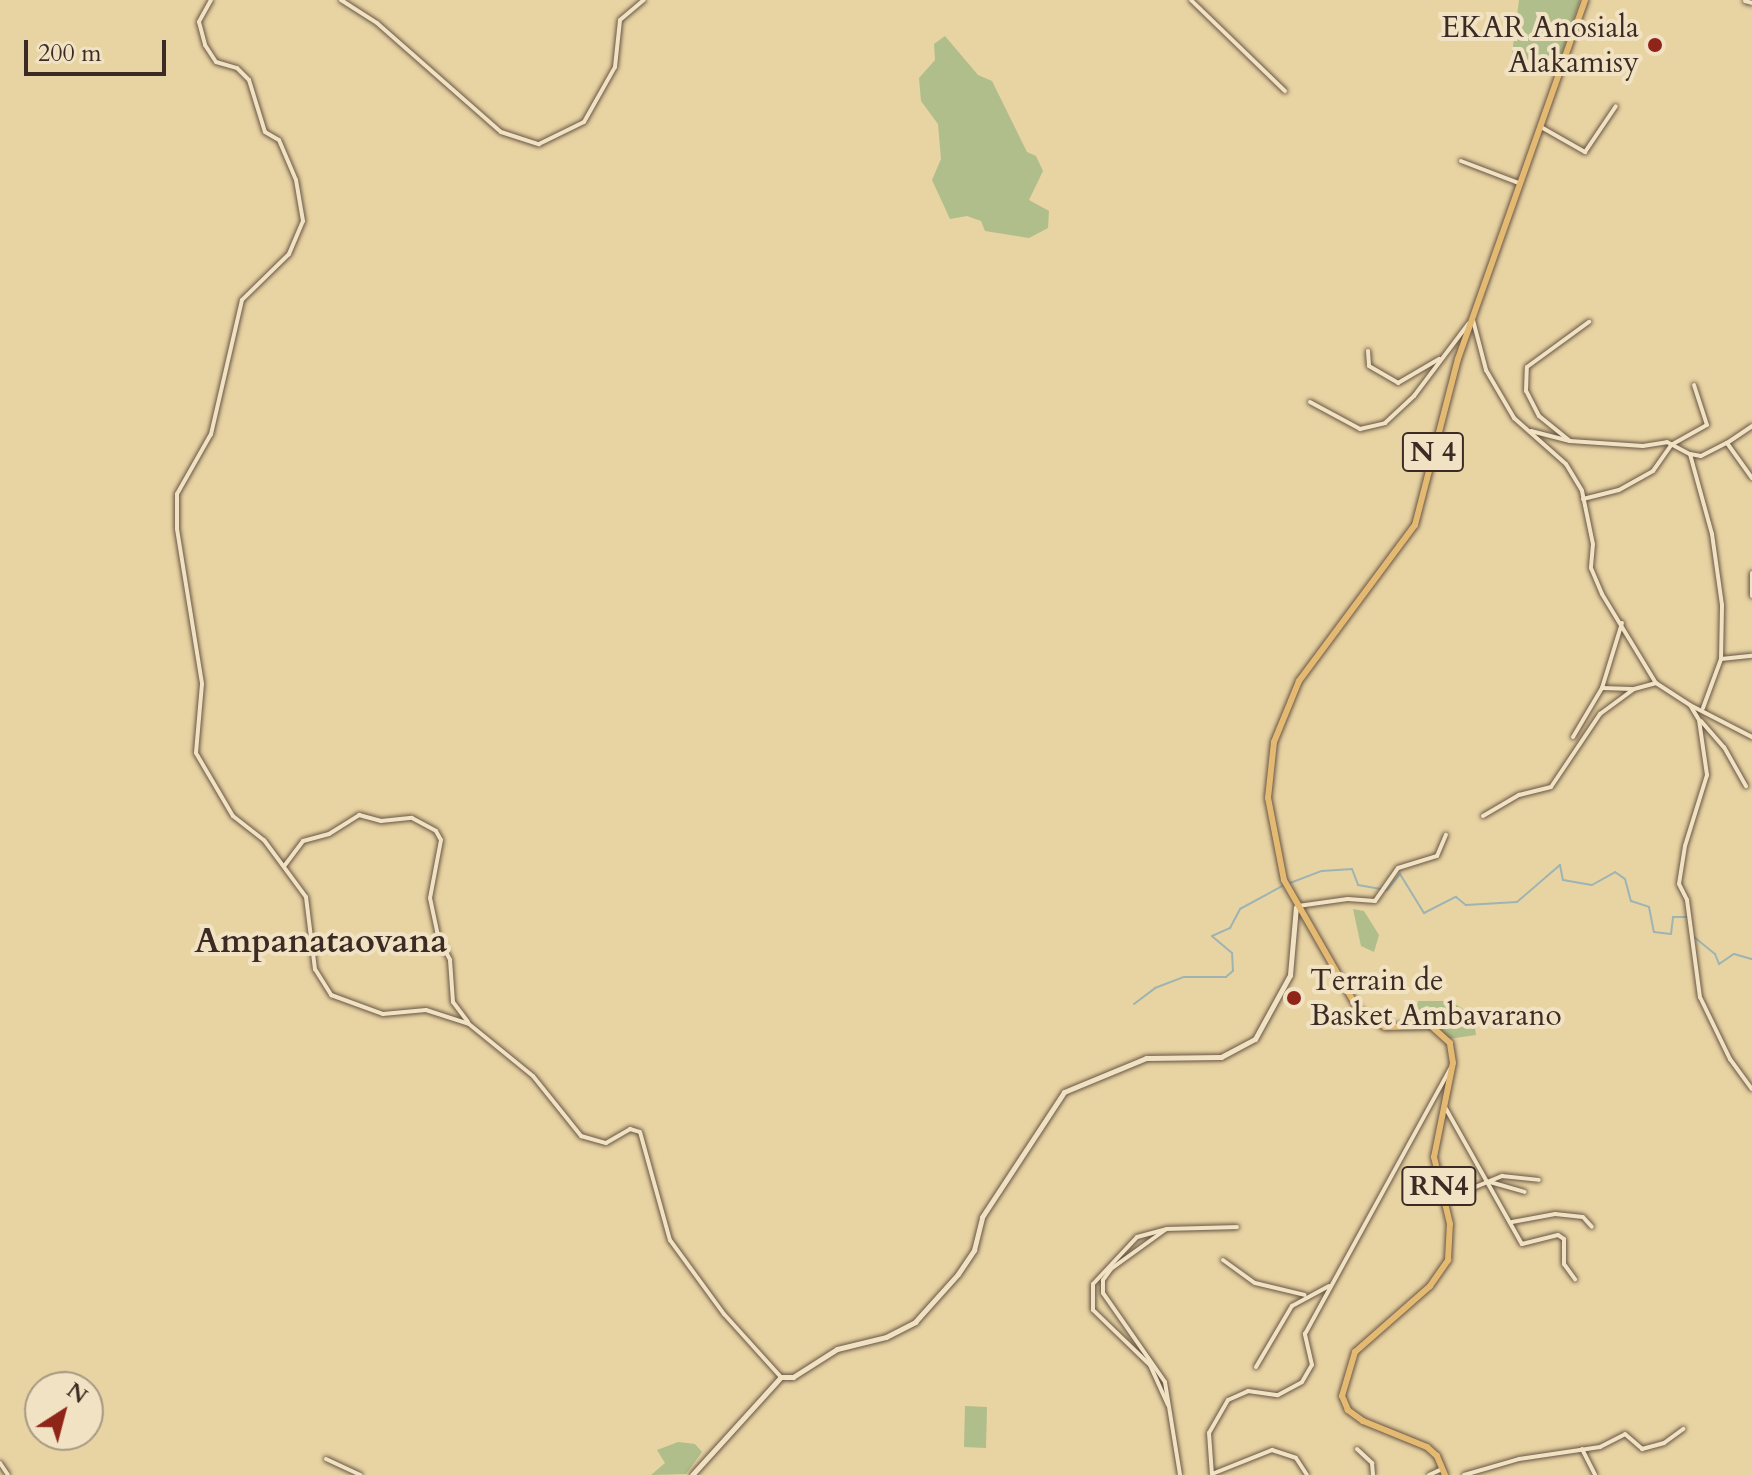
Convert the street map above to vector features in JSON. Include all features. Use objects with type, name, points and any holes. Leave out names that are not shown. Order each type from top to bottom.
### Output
[{"type":"main road","name":"N 4","points":[[1296,907],[1286,884],[1268,798],[1279,727],[1316,652],[1385,570],[1415,525],[1472,317],[1585,0]]},
{"type":"main road","points":[[1296,907],[1359,1011],[1385,1027],[1438,1029],[1450,1043],[1453,1063]]},
{"type":"main road","name":"RN4","points":[[1444,1472],[1427,1447],[1355,1415],[1342,1396],[1355,1352],[1430,1286],[1448,1260],[1452,1237],[1434,1157],[1453,1063]]},
{"type":"street","points":[[211,0],[199,22],[205,45],[216,62],[237,68],[249,80],[265,132],[279,140],[296,180],[303,221],[289,254],[242,300],[211,434],[177,494],[177,529],[192,598],[202,684],[194,742],[233,816],[285,865],[306,897],[315,969],[331,995],[383,1014],[426,1010],[469,1024]]},
{"type":"street","points":[[341,0],[377,23],[501,132],[539,144],[584,122],[615,67],[620,20],[644,0]]},
{"type":"street","points":[[1191,0],[1285,91]]},
{"type":"street","points":[[1745,1],[1752,3]]},
{"type":"street","points":[[1541,127],[1585,152],[1616,106]]},
{"type":"street","points":[[1461,161],[1520,183]]},
{"type":"street","points":[[1310,402],[1360,429],[1375,426],[1414,396],[1472,317]]},
{"type":"street","points":[[1472,317],[1486,370],[1514,418],[1566,464],[1583,499],[1594,577],[1656,683],[1690,705],[1703,708],[1752,737]]},
{"type":"street","points":[[1570,441],[1539,416],[1526,391],[1527,367],[1589,322]]},
{"type":"street","points":[[1368,351],[1369,366],[1398,383],[1441,357]]},
{"type":"street","points":[[1583,499],[1619,490],[1653,471],[1671,445],[1707,425],[1694,385]]},
{"type":"street","points":[[1526,430],[1570,441],[1671,445],[1701,456],[1752,426]]},
{"type":"street","points":[[1727,443],[1752,478]]},
{"type":"street","points":[[1690,454],[1716,553],[1721,659],[1703,708]]},
{"type":"street","points":[[1752,573],[1752,596]]},
{"type":"street","points":[[1573,737],[1602,688],[1622,622]]},
{"type":"street","points":[[1721,659],[1752,656]]},
{"type":"street","points":[[1602,688],[1634,689],[1656,683]]},
{"type":"street","points":[[1483,816],[1519,795],[1541,793],[1551,787],[1600,714],[1634,689]]},
{"type":"street","points":[[1690,705],[1699,720],[1724,747],[1746,786]]},
{"type":"street","points":[[1699,720],[1707,775],[1685,846],[1679,884],[1687,900],[1700,997],[1730,1059],[1752,1089]]},
{"type":"street","points":[[285,865],[303,841],[329,834],[359,815],[381,821],[412,818],[436,831],[441,840],[430,898],[438,937],[452,966],[453,1002],[469,1024],[541,1085],[581,1136],[606,1143],[630,1129],[640,1132],[670,1240],[724,1314],[781,1377]]},
{"type":"street","points":[[692,1475],[781,1377],[793,1377],[837,1349],[886,1337],[915,1322],[958,1274],[974,1250],[982,1217],[1064,1092],[1146,1058],[1221,1057],[1255,1039],[1290,975],[1296,907],[1348,899],[1375,901],[1383,884],[1404,864],[1437,856],[1446,835]]},
{"type":"street","points":[[1307,1475],[1296,1458],[1272,1450],[1212,1475],[1209,1433],[1216,1415],[1228,1400],[1248,1391],[1278,1395],[1302,1382],[1312,1365],[1305,1334],[1453,1063]]},
{"type":"street","points":[[1445,1106],[1522,1244],[1558,1235],[1564,1239],[1564,1264],[1575,1279]]},
{"type":"street","points":[[1444,1200],[1502,1176],[1539,1180]]},
{"type":"street","points":[[1488,1181],[1525,1192]]},
{"type":"street","points":[[1512,1222],[1555,1214],[1583,1217],[1592,1227]]},
{"type":"street","points":[[1168,1405],[1150,1365],[1100,1322],[1090,1297],[1100,1272],[1125,1246],[1167,1229],[1237,1227]]},
{"type":"street","points":[[1167,1229],[1111,1269],[1103,1280],[1103,1293],[1160,1372],[1180,1475]]},
{"type":"street","points":[[1223,1260],[1255,1283],[1305,1295]]},
{"type":"street","points":[[1256,1367],[1292,1306],[1305,1295],[1331,1286]]},
{"type":"street","points":[[1464,1475],[1581,1447],[1600,1447],[1625,1434],[1642,1449],[1664,1443],[1683,1429]]},
{"type":"street","points":[[1581,1447],[1595,1475]]},
{"type":"street","points":[[1357,1449],[1372,1463],[1373,1475]]},
{"type":"street","points":[[326,1459],[361,1475]]},
{"type":"street","points":[[0,1463],[8,1475]]},
{"type":"street","points":[[1429,1475],[1444,1472]]},
{"type":"green space","points":[[1519,0],[1580,0],[1556,71],[1512,54]]},
{"type":"green space","points":[[945,36],[978,75],[992,81],[1027,152],[1036,156],[1043,171],[1029,200],[1049,211],[1048,228],[1029,238],[985,231],[981,221],[967,216],[950,219],[932,180],[941,159],[938,124],[921,101],[919,78],[935,60],[934,44]]},
{"type":"green space","points":[[1353,909],[1364,911],[1379,935],[1374,952],[1361,946]]},
{"type":"green space","points":[[1418,1001],[1450,1001],[1473,1015],[1476,1035],[1448,1039],[1414,1023]]},
{"type":"green space","points":[[965,1406],[987,1407],[986,1448],[964,1447]]},
{"type":"green space","points":[[678,1442],[695,1444],[702,1452],[686,1474],[651,1475],[665,1463],[657,1450]]},
{"type":"waterway","points":[[1290,883],[1322,871],[1352,869],[1358,885],[1387,890],[1400,874],[1424,913],[1456,897],[1466,905],[1517,902],[1560,865],[1563,880],[1592,885],[1615,872],[1625,879],[1631,901],[1649,907],[1654,932],[1671,934],[1673,917],[1688,917]]},
{"type":"waterway","points":[[1134,1004],[1155,988],[1184,977],[1226,977],[1233,971],[1232,953],[1212,936],[1230,928],[1240,909],[1284,885]]},
{"type":"waterway","points":[[1694,937],[1715,954],[1719,964],[1734,954],[1752,959]]},
{"type":"place","name":"EKAR Anosiala Alakamisy","points":[[1655,45]]},
{"type":"place","name":"Terrain de Basket Ambavarano","points":[[1294,998]]},
{"type":"district","name":"Ampanataovana","points":[[321,942]]}]
